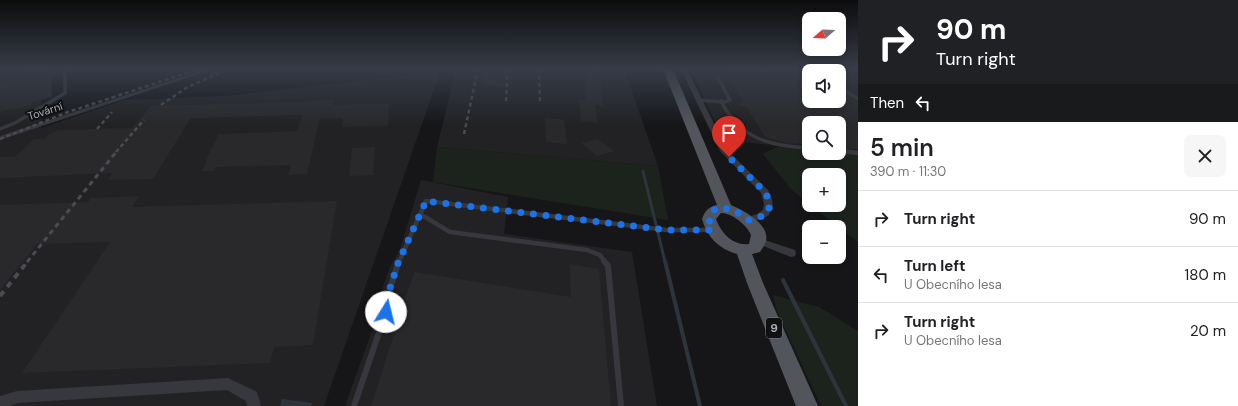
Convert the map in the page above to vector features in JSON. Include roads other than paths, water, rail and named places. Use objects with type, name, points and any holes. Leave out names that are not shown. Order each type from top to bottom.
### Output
[{"type":"main road","points":[[672,88],[725,208]]},
{"type":"main road","points":[[749,220],[740,214],[725,208],[715,209],[709,219],[712,230],[730,246],[751,246]]},
{"type":"main road","name":"9","points":[[749,220],[758,235],[751,246],[755,283],[807,406]]},
{"type":"street","name":"Tovární","points":[[0,138],[153,88]]},
{"type":"street","points":[[693,88],[724,151],[765,192],[769,200],[769,210],[767,213],[749,220]]},
{"type":"street","points":[[751,246],[790,254]]},
{"type":"street","points":[[0,402],[17,397],[228,384],[252,397],[254,406]]},
{"type":"lane","points":[[0,129],[15,124],[65,93],[65,88]]},
{"type":"lane","points":[[698,100],[730,100],[724,88]]},
{"type":"lane","points":[[846,91],[858,99]]},
{"type":"lane","points":[[721,101],[732,118],[749,133],[763,141],[802,147]]},
{"type":"lane","points":[[846,152],[858,153]]},
{"type":"lane","points":[[354,406],[386,312],[390,288],[398,263],[426,201],[666,230],[712,230]]},
{"type":"lane","points":[[420,214],[450,232],[587,250],[600,255],[608,266],[621,406]]},
{"type":"waterway","points":[[643,171],[665,262]]},
{"type":"waterway","points":[[665,261],[700,406]]},
{"type":"waterway","points":[[783,280],[846,406]]},
{"type":"railway","points":[[0,139],[68,112],[141,88]]},
{"type":"railway","points":[[161,105],[186,88]]},
{"type":"railway","points":[[464,134],[474,88]]},
{"type":"railway","points":[[506,101],[507,88]]},
{"type":"railway","points":[[540,88],[540,104]]},
{"type":"railway","points":[[97,129],[112,112]]},
{"type":"railway","points":[[116,152],[144,120]]},
{"type":"railway","points":[[27,262],[117,151]]},
{"type":"railway","points":[[0,296],[28,261]]}]
